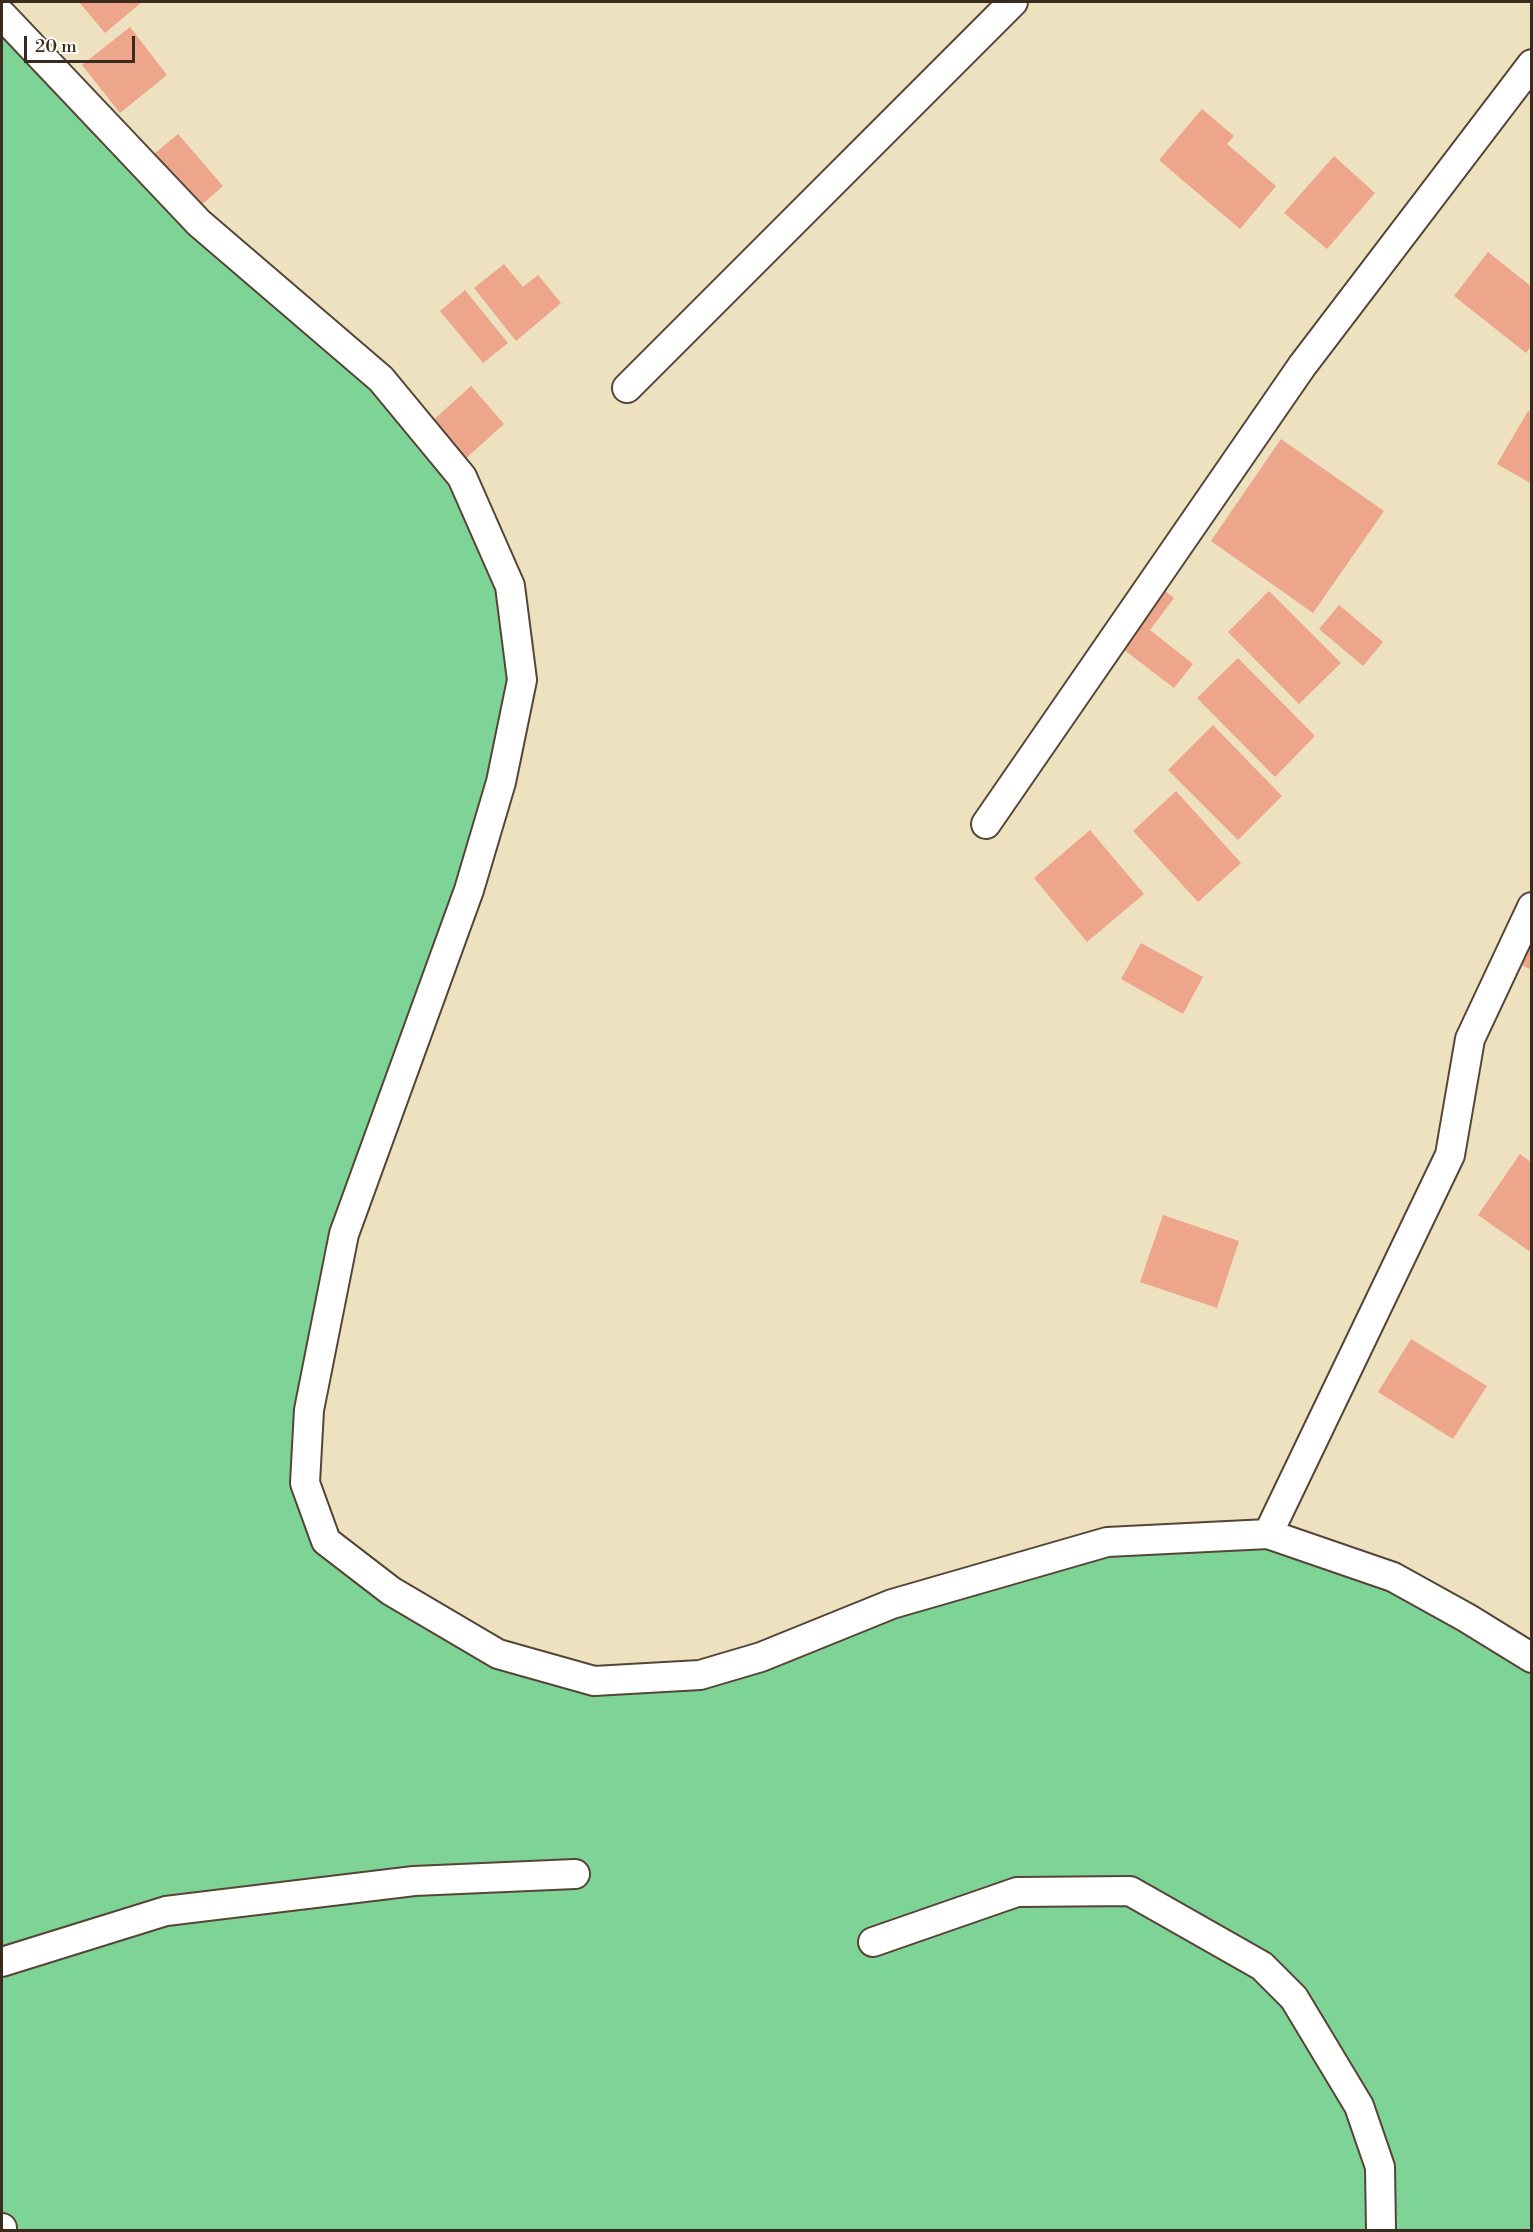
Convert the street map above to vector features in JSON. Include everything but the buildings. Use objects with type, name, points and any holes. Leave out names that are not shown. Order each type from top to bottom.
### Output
[{"type":"street","points":[[627,388],[1013,2]]},
{"type":"street","points":[[2,15],[199,223],[381,379],[462,477],[510,586],[522,680],[501,782],[469,890],[344,1234],[309,1410],[305,1483],[326,1541],[391,1591],[498,1654],[594,1681],[700,1675],[760,1657],[892,1604],[1107,1542],[1268,1533],[1393,1577],[1467,1618],[1532,1658]]},
{"type":"street","points":[[986,824],[1302,366],[1532,64]]},
{"type":"street","points":[[1268,1533],[1450,1155],[1470,1039],[1532,907]]},
{"type":"street","points":[[2,1962],[166,1911],[414,1881],[575,1874]]},
{"type":"street","points":[[873,1942],[1017,1892],[1130,1891],[1161,1908],[1262,1966],[1294,1998],[1359,2106],[1380,2167],[1381,2230]]},
{"type":"green space","points":[[2,15],[462,477],[510,586],[522,680],[344,1234],[309,1410],[326,1541],[391,1591],[594,1681],[701,1675],[1107,1542],[1268,1534],[1531,1658],[1531,2230],[2,2230]]}]
